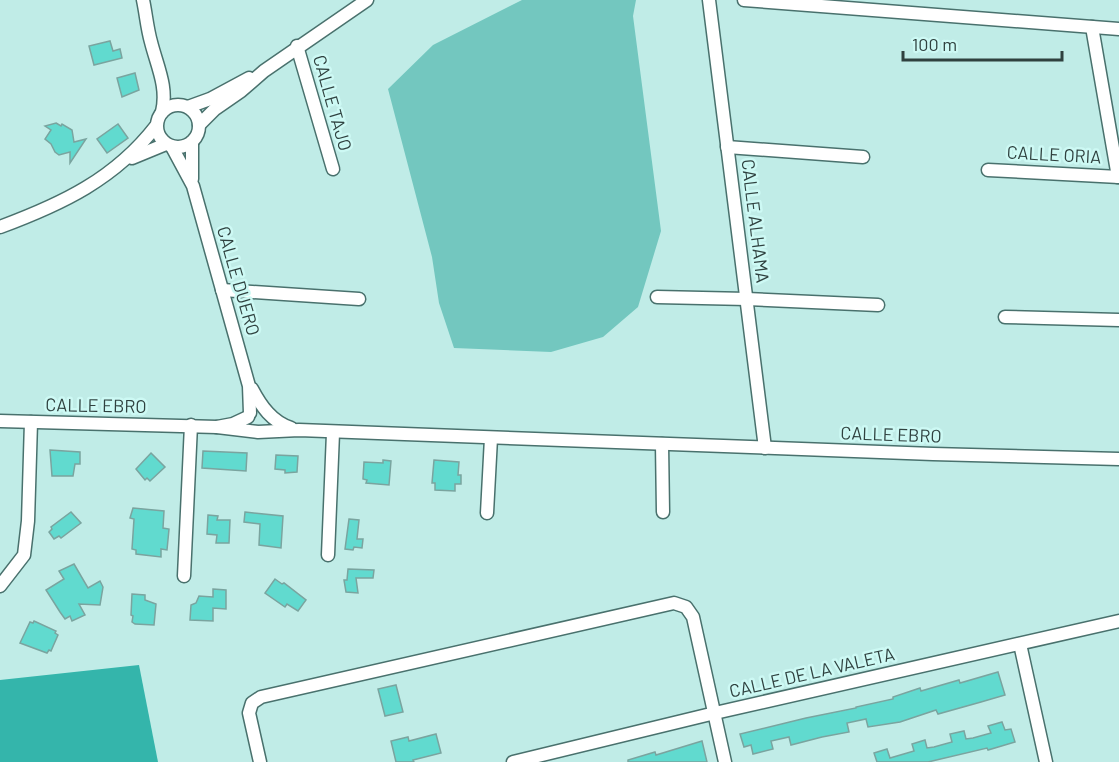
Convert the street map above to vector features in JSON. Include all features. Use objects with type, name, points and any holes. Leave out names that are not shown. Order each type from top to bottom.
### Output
[{"type":"street","name":"CALLE TAJO","points":[[199,125],[215,109],[297,46],[366,0]]},
{"type":"street","name":"CALLE ALHAMA","points":[[709,0],[765,448]]},
{"type":"street","points":[[744,0],[849,5],[1119,29]]},
{"type":"street","points":[[125,160],[169,146],[186,146],[197,134],[199,125],[198,118],[184,106],[172,90],[144,5]]},
{"type":"street","points":[[0,227],[42,211],[107,175],[140,146],[156,126],[164,101],[163,82],[150,40],[144,5]]},
{"type":"street","name":"CALLE ORIA","points":[[988,170],[1118,177],[1092,27]]},
{"type":"street","name":"CALLE TAJO","points":[[297,46],[333,169]]},
{"type":"street","name":"CALLE TAJO","points":[[184,106],[210,99],[264,71]]},
{"type":"street","points":[[162,112],[167,108],[184,106]]},
{"type":"street","points":[[156,126],[159,137],[169,146]]},
{"type":"street","name":"CALLE DUERO","points":[[192,142],[193,186],[249,386],[249,415]]},
{"type":"street","name":"CALLE DUERO","points":[[169,146],[193,186]]},
{"type":"street","name":"CALLE ALHAMA","points":[[728,147],[863,157]]},
{"type":"street","points":[[222,290],[359,299]]},
{"type":"street","name":"CALLE ALHAMA","points":[[657,297],[878,305]]},
{"type":"street","points":[[1005,317],[1119,320]]},
{"type":"street","name":"CALLE DUERO","points":[[249,386],[268,414]]},
{"type":"street","points":[[260,408],[268,414],[269,427],[260,430],[249,425],[249,415],[260,408]]},
{"type":"street","name":"CALLE EBRO","points":[[268,414],[281,425],[299,430]]},
{"type":"street","name":"CALLE EBRO","points":[[217,427],[233,424],[249,415]]},
{"type":"street","name":"CALLE EBRO","points":[[0,421],[191,425],[333,433],[1119,459]]},
{"type":"street","points":[[0,586],[24,555],[28,520],[31,422]]},
{"type":"street","points":[[184,576],[191,425]]},
{"type":"street","points":[[328,555],[333,433]]},
{"type":"street","points":[[487,513],[491,438]]},
{"type":"street","points":[[662,444],[663,512]]},
{"type":"street","points":[[260,762],[249,713],[252,703],[261,697],[674,603],[686,607],[693,617],[725,762]]},
{"type":"street","name":"CALLE DE LA VALETA","points":[[513,762],[715,713],[1119,621]]},
{"type":"street","points":[[1020,644],[1046,762]]},
{"type":"shaded area","points":[[522,0],[636,0],[633,16],[661,231],[638,307],[603,337],[551,352],[454,348],[439,303],[432,257],[388,89],[433,45]]},
{"type":"shaded area","points":[[139,665],[158,762],[0,762],[0,680]]},
{"type":"building","points":[[110,41],[113,51],[120,49],[122,58],[94,65],[89,46]]},
{"type":"building","points":[[135,73],[139,90],[122,97],[117,78]]},
{"type":"building","points":[[56,123],[72,130],[74,142],[86,139],[70,163],[70,152],[59,155],[45,139],[51,130],[45,126]]},
{"type":"building","points":[[118,124],[128,138],[107,153],[97,139]]},
{"type":"building","points":[[50,450],[80,452],[80,464],[75,464],[73,476],[52,476]]},
{"type":"building","points":[[203,451],[247,453],[246,471],[202,468]]},
{"type":"building","points":[[151,453],[165,467],[150,481],[147,478],[145,480],[136,469]]},
{"type":"building","points":[[276,455],[298,456],[297,472],[285,473],[285,470],[275,469]]},
{"type":"building","points":[[383,460],[391,461],[389,485],[366,483],[367,480],[363,479],[364,462],[383,463]]},
{"type":"building","points":[[434,460],[459,462],[458,475],[461,475],[461,484],[455,484],[455,491],[435,490],[435,483],[432,483]]},
{"type":"building","points":[[133,508],[164,511],[163,528],[169,529],[167,550],[161,549],[161,557],[136,554],[136,550],[132,549],[134,519],[130,518]]},
{"type":"building","points":[[71,512],[81,523],[61,538],[59,536],[54,539],[49,532],[51,527]]},
{"type":"building","points":[[245,512],[283,516],[281,548],[259,545],[260,524],[244,522]]},
{"type":"building","points":[[208,515],[218,516],[217,520],[230,520],[229,543],[216,543],[217,535],[207,534]]},
{"type":"building","points":[[349,519],[359,520],[357,539],[363,539],[362,548],[345,549]]},
{"type":"building","points":[[74,564],[88,588],[100,581],[103,587],[100,605],[79,604],[85,615],[72,621],[70,616],[65,619],[46,590],[64,579],[59,571]]},
{"type":"building","points":[[348,569],[374,570],[373,578],[356,578],[358,593],[346,592],[344,580],[347,580]]},
{"type":"building","points":[[275,579],[306,600],[298,611],[287,604],[285,607],[265,593]]},
{"type":"building","points":[[213,589],[226,590],[226,609],[213,608],[213,621],[190,620],[191,605],[196,603],[199,596],[213,597]]},
{"type":"building","points":[[132,594],[145,595],[145,600],[156,604],[154,625],[132,622]]},
{"type":"building","points":[[34,621],[56,631],[58,635],[51,651],[47,653],[20,643],[30,622]]},
{"type":"building","points":[[998,672],[1005,695],[938,714],[936,710],[900,722],[868,727],[866,719],[847,723],[849,732],[791,745],[789,737],[771,741],[773,749],[753,754],[751,745],[744,747],[740,734],[893,699],[893,697],[920,688],[921,691],[959,680],[960,683]]},
{"type":"building","points":[[396,685],[403,712],[385,716],[378,689]]},
{"type":"building","points":[[1002,722],[1005,730],[1011,729],[1015,742],[988,750],[987,748],[928,762],[877,762],[874,753],[887,749],[890,758],[914,751],[912,744],[925,740],[927,748],[952,742],[950,734],[964,731],[966,739],[973,738],[991,733],[988,726]]},
{"type":"building","points":[[436,734],[441,753],[413,760],[414,762],[396,762],[391,741],[408,737],[409,741]]},
{"type":"building","points":[[702,741],[707,762],[628,762],[628,760],[655,752],[656,755]]}]
